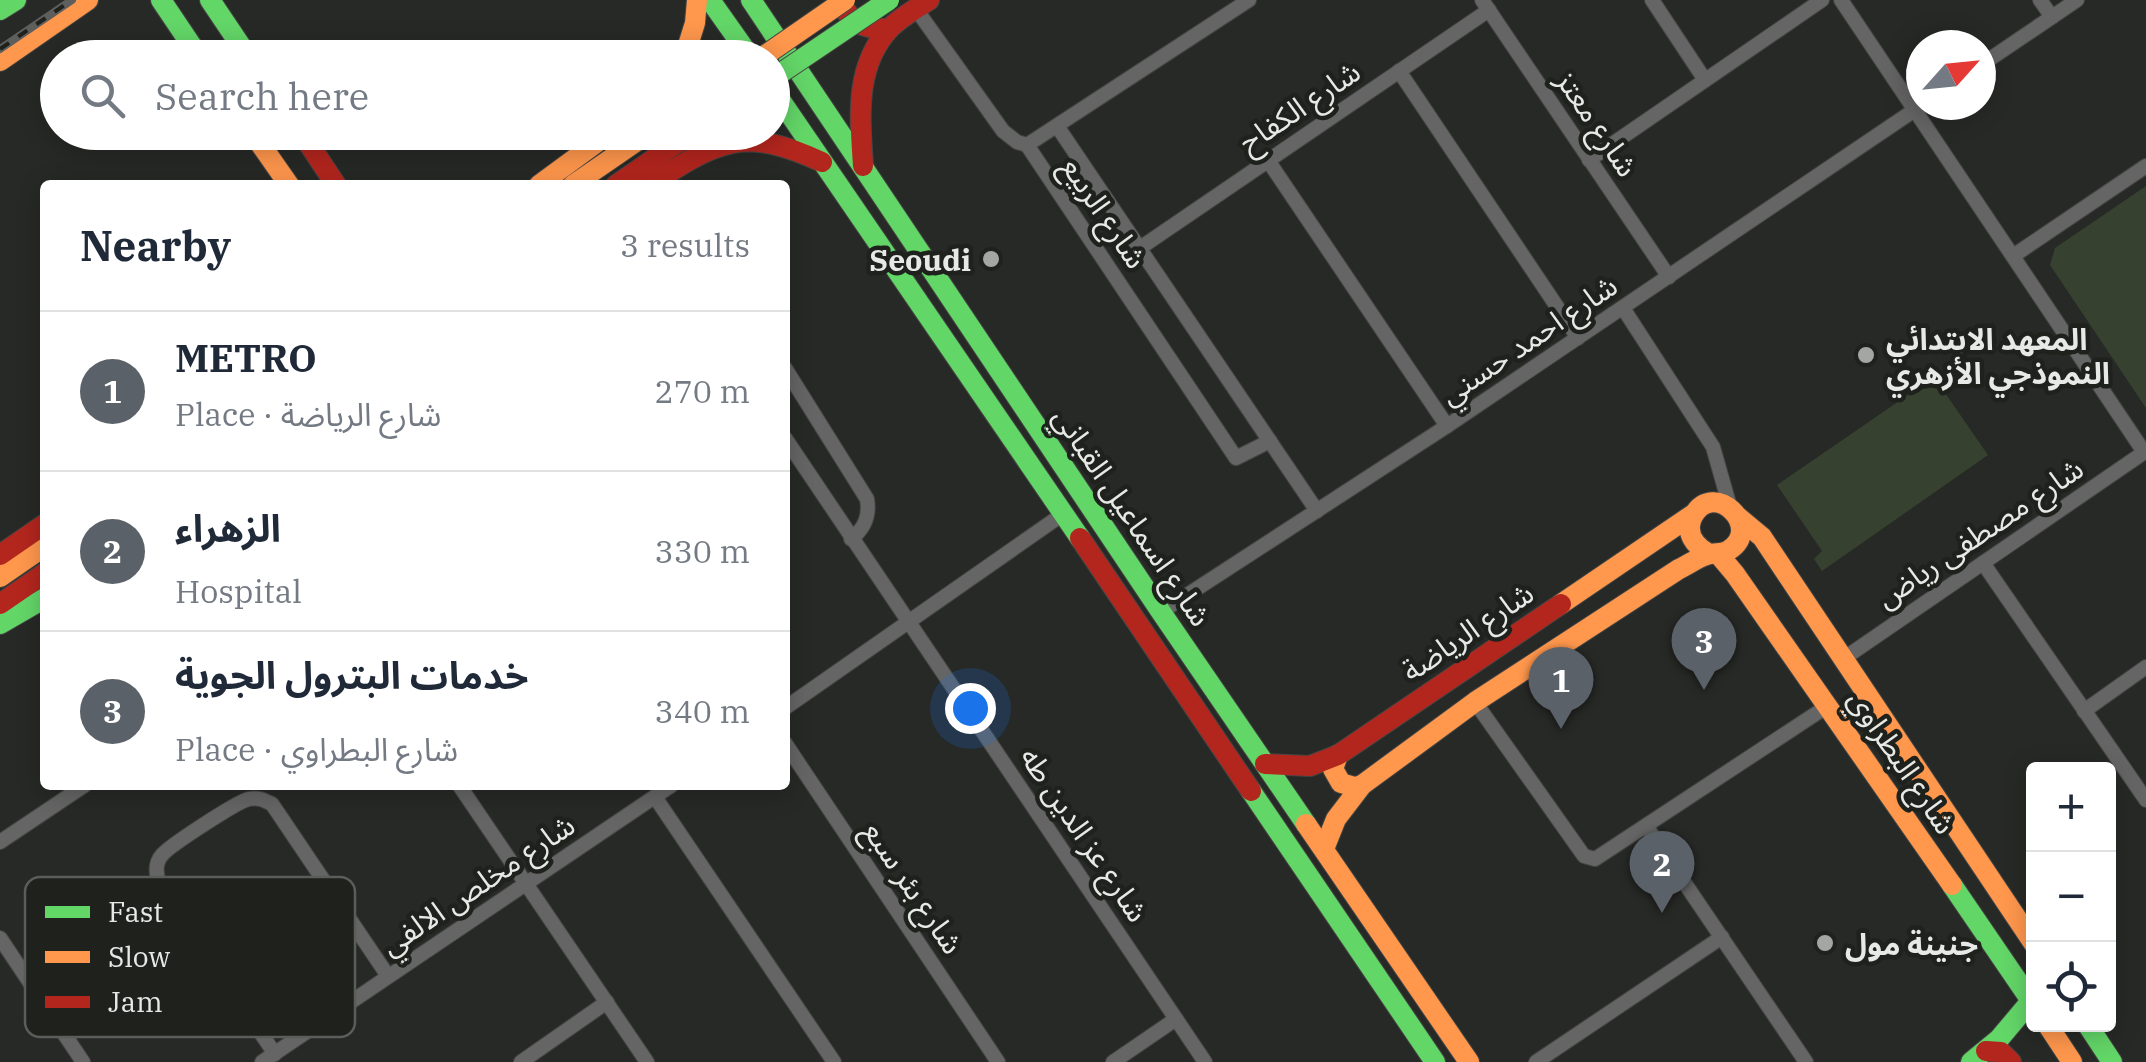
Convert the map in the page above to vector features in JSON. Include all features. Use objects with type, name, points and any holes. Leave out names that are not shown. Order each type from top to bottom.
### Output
[{"type":"street","points":[[0,10],[16,0]]},
{"type":"street","points":[[0,61],[88,0]]},
{"type":"street","points":[[210,0],[237,40]]},
{"type":"street","points":[[690,40],[697,0]]},
{"type":"street","points":[[710,0],[738,40]]},
{"type":"street","name":"شارع اسماعيل القباني","points":[[751,0],[778,40]]},
{"type":"street","points":[[786,40],[843,0],[847,15],[862,27],[889,29]]},
{"type":"street","points":[[790,67],[890,0]]},
{"type":"street","points":[[1027,145],[1249,0]]},
{"type":"street","points":[[1652,0],[1705,80]]},
{"type":"street","points":[[1589,160],[1822,0]]},
{"type":"street","points":[[1841,0],[1906,91]]},
{"type":"street","points":[[2040,0],[2052,17]]},
{"type":"street","points":[[1996,55],[2077,0]]},
{"type":"street","points":[[164,2],[188,40]]},
{"type":"street","points":[[864,168],[861,89],[869,62],[889,29],[922,5]]},
{"type":"street","name":"شارع الربيع","points":[[922,5],[1002,131],[1027,145],[1236,458],[1270,441]]},
{"type":"street","name":"شارع الكفاح","points":[[1140,248],[1400,71],[1486,5]]},
{"type":"street","name":"شارع معتز","points":[[1486,5],[1669,277]]},
{"type":"street","name":"شارع اسماعيل القباني","points":[[790,58],[1463,1060]]},
{"type":"street","points":[[1400,71],[1578,338]]},
{"type":"street","name":"شارع اسماعيل القباني","points":[[790,113],[1435,1062]]},
{"type":"street","name":"شارع احمد حسني","points":[[1161,612],[1447,426],[1906,116]]},
{"type":"street","points":[[1926,120],[2145,452]]},
{"type":"street","name":"شارع الربيع","points":[[1057,126],[1317,512]]},
{"type":"street","points":[[790,147],[826,164]]},
{"type":"street","points":[[265,150],[286,180]]},
{"type":"street","points":[[312,150],[333,180]]},
{"type":"street","points":[[545,180],[586,150]]},
{"type":"street","points":[[580,180],[624,150]]},
{"type":"street","points":[[625,180],[678,150]]},
{"type":"street","points":[[665,180],[689,150]]},
{"type":"street","points":[[1268,160],[1447,426]]},
{"type":"street","points":[[2013,256],[2146,166]]},
{"type":"street","name":"شارع البطراوي","points":[[1624,308],[1713,447],[1734,512],[1762,538],[2033,942]]},
{"type":"street","points":[[790,376],[867,499],[865,525],[852,539]]},
{"type":"street","name":"شارع عز الدين طه","points":[[790,446],[1205,1062]]},
{"type":"street","name":"شارع مصطفى رياض","points":[[1843,659],[2145,452]]},
{"type":"street","points":[[1324,849],[1336,818],[1362,785],[1475,702],[1679,568],[1732,549],[1740,538],[1740,524],[1734,512],[1718,502],[1706,504],[1689,522],[1690,536],[1697,548],[1714,554]]},
{"type":"street","points":[[790,705],[1063,514]]},
{"type":"street","name":"شارع الرياضة","points":[[1266,764],[1310,766],[1338,755],[1692,516]]},
{"type":"street","points":[[0,556],[40,528]]},
{"type":"street","points":[[0,577],[40,549]]},
{"type":"street","name":"شارع البطراوي","points":[[1714,554],[1735,574],[1829,705],[2026,994]]},
{"type":"street","points":[[1983,563],[2146,800]]},
{"type":"street","points":[[0,604],[40,576]]},
{"type":"street","points":[[0,624],[40,601]]},
{"type":"street","points":[[2084,710],[2146,668]]},
{"type":"street","points":[[1475,702],[1584,856],[1595,859],[1829,705]]},
{"type":"street","name":"شارع بئر سبع","points":[[790,750],[998,1062]]},
{"type":"street","points":[[1338,755],[1334,770],[1340,783],[1362,785]]},
{"type":"street","points":[[0,842],[78,790]]},
{"type":"street","points":[[463,790],[647,1062]]},
{"type":"street","name":"شارع مخلص الالفي","points":[[355,999],[664,790]]},
{"type":"street","points":[[654,797],[834,1062]]},
{"type":"street","points":[[158,877],[158,862],[168,850],[240,802],[256,798],[272,804],[321,877]]},
{"type":"street","points":[[1646,826],[1806,1062]]},
{"type":"street","points":[[355,927],[388,976]]},
{"type":"street","points":[[1536,1062],[1722,937]]},
{"type":"street","points":[[0,938],[25,975]]},
{"type":"street","points":[[522,1062],[608,1002]]},
{"type":"street","points":[[1978,1057],[2026,1010]]},
{"type":"street","points":[[1113,1062],[1176,1019]]},
{"type":"street","points":[[2052,1032],[2072,1062]]},
{"type":"street","points":[[2092,1032],[2112,1062]]},
{"type":"street","points":[[66,1037],[83,1062]]},
{"type":"street","name":"شارع مخلص الالفي","points":[[269,1058],[299,1037]]},
{"type":"street","points":[[1978,1057],[1995,1050],[2011,1062]]},
{"type":"green space","points":[[2146,186],[2146,408],[2050,265],[2055,248]]},
{"type":"green space","points":[[1934,377],[1988,455],[1822,571],[1814,559],[1822,551],[1777,485]]},
{"type":"railway","points":[[0,49],[72,0]]},
{"type":"traffic: fast","points":[[0,10],[16,0]]},
{"type":"traffic: fast","points":[[161,0],[188,40]]},
{"type":"traffic: fast","points":[[210,0],[237,40]]},
{"type":"traffic: fast","points":[[710,0],[738,40]]},
{"type":"traffic: fast","points":[[751,0],[778,40]]},
{"type":"traffic: fast","points":[[790,67],[889,0]]},
{"type":"traffic: fast","points":[[790,58],[1306,824]]},
{"type":"traffic: fast","points":[[790,114],[1080,538]]},
{"type":"traffic: fast","points":[[0,624],[40,601]]},
{"type":"traffic: fast","points":[[1251,791],[1435,1062]]},
{"type":"traffic: fast","points":[[1952,885],[2026,993]]},
{"type":"traffic: fast","points":[[1971,1062],[1999,1039],[2026,1007]]},
{"type":"traffic: fast","points":[[2092,1032],[2112,1062]]},
{"type":"traffic: slow","points":[[0,61],[88,0]]},
{"type":"traffic: slow","points":[[690,40],[697,0]]},
{"type":"traffic: slow","points":[[787,40],[845,0]]},
{"type":"traffic: slow","points":[[265,150],[286,180]]},
{"type":"traffic: slow","points":[[546,180],[587,150]]},
{"type":"traffic: slow","points":[[580,180],[624,150]]},
{"type":"traffic: slow","points":[[1324,849],[1336,819],[1362,785],[1475,702],[1679,569],[1703,556],[1729,550],[1738,541],[1739,520],[1732,510],[1712,502],[1693,516],[1690,528],[1695,543],[1709,554]]},
{"type":"traffic: slow","points":[[1561,604],[1692,515]]},
{"type":"traffic: slow","points":[[1738,517],[1762,537],[2033,942]]},
{"type":"traffic: slow","points":[[0,577],[40,549]]},
{"type":"traffic: slow","points":[[1719,555],[1952,885]]},
{"type":"traffic: slow","points":[[1338,755],[1333,769],[1341,783],[1362,785]]},
{"type":"traffic: slow","points":[[1306,824],[1469,1062]]},
{"type":"traffic: slow","points":[[2052,1032],[2072,1062]]},
{"type":"traffic: jam","points":[[840,0],[848,15],[859,23],[889,29]]},
{"type":"traffic: jam","points":[[863,166],[862,93],[870,59],[890,28],[929,0]]},
{"type":"traffic: jam","points":[[790,149],[822,162]]},
{"type":"traffic: jam","points":[[313,150],[333,180]]},
{"type":"traffic: jam","points":[[623,180],[667,150]]},
{"type":"traffic: jam","points":[[658,180],[710,150]]},
{"type":"traffic: jam","points":[[0,555],[40,527]]},
{"type":"traffic: jam","points":[[1080,538],[1251,791]]},
{"type":"traffic: jam","points":[[0,604],[40,576]]},
{"type":"traffic: jam","points":[[1265,764],[1310,766],[1338,755],[1561,604]]},
{"type":"traffic: jam","points":[[1986,1051],[2001,1052],[2011,1062]]},
{"type":"place","name":"Seoudi","points":[[991,259]]},
{"type":"place","name":"المعهد الابتدائي النموذجي الأزهري","points":[[1866,355]]},
{"type":"place","name":"خدمات البترول الجوية","points":[[1704,690]]},
{"type":"place","name":"METRO","points":[[1561,729]]},
{"type":"place","name":"الزهراء","points":[[1662,913]]},
{"type":"place","name":"جنينة مول","points":[[1825,943]]}]
